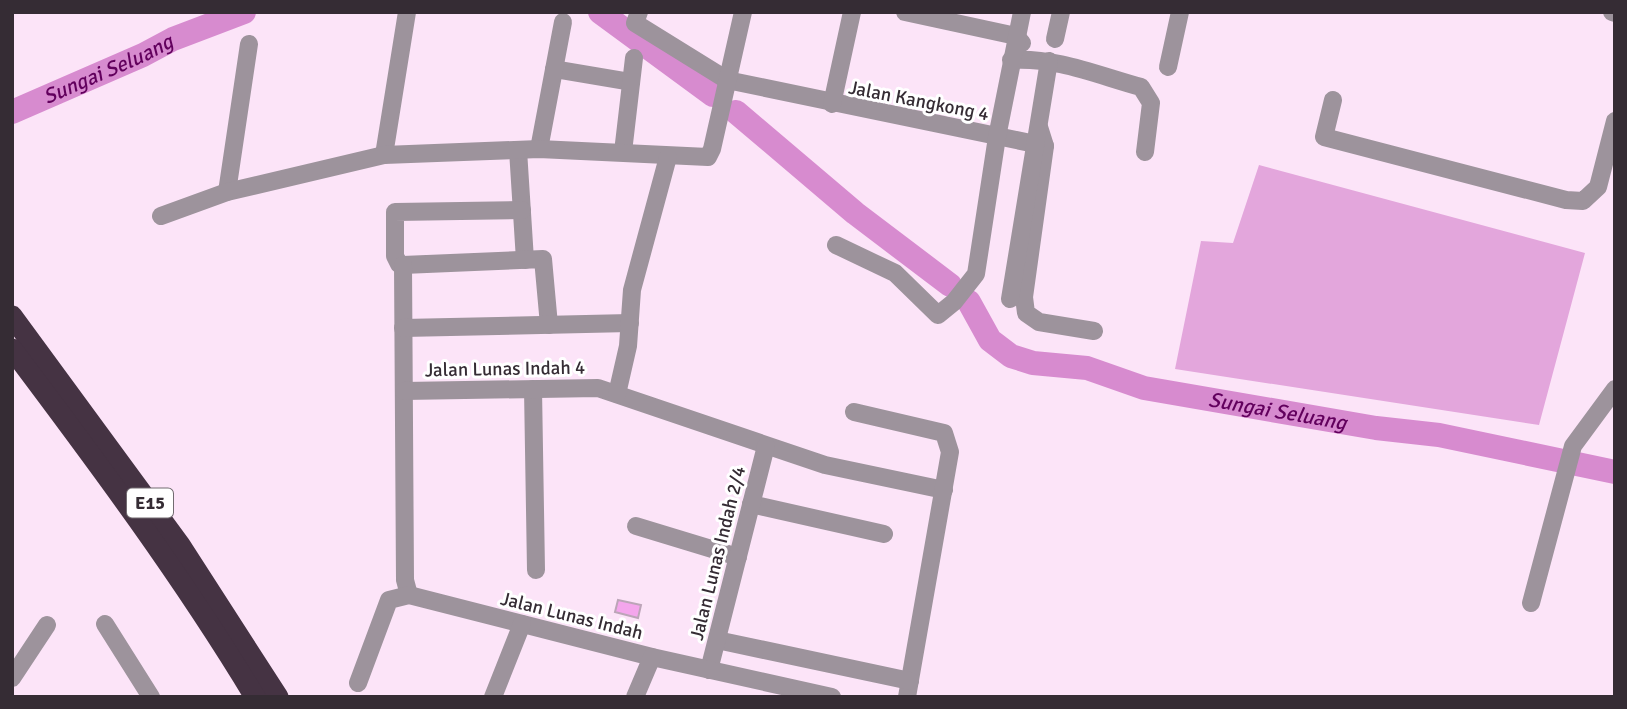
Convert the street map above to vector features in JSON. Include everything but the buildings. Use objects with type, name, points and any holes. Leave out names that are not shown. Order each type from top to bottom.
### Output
[{"type":"highway","name":"E15","points":[[12,316],[180,545],[278,697]]},
{"type":"highway","name":"E15","points":[[12,349],[108,476],[225,648],[255,697]]},
{"type":"street","points":[[384,155],[407,12]]},
{"type":"street","name":"Jalan Kangkong 4","points":[[639,12],[635,23],[725,86],[997,137],[1039,139]]},
{"type":"street","points":[[162,216],[227,192],[384,155],[539,149],[708,157],[743,12]]},
{"type":"street","points":[[832,104],[852,12]]},
{"type":"street","points":[[905,12],[1016,36],[1043,59],[1044,90],[1024,297],[1026,313],[1039,321],[1094,331]]},
{"type":"street","points":[[836,245],[895,273],[938,315],[968,287],[976,274],[997,137],[1022,12]]},
{"type":"street","points":[[1055,39],[1061,12]]},
{"type":"street","points":[[1168,67],[1181,12]]},
{"type":"street","points":[[539,149],[563,22]]},
{"type":"street","points":[[227,192],[250,44]]},
{"type":"street","points":[[623,152],[634,58]]},
{"type":"street","points":[[1011,60],[1043,59],[1141,87],[1151,103],[1145,152]]},
{"type":"street","points":[[1044,90],[1071,68]]},
{"type":"street","points":[[554,69],[631,82]]},
{"type":"street","points":[[1333,100],[1324,136],[1566,200],[1583,201],[1598,187],[1615,121]]},
{"type":"street","points":[[1010,299],[1039,139]]},
{"type":"street","points":[[517,150],[522,210],[549,325]]},
{"type":"street","points":[[617,394],[628,346],[632,290],[668,157]]},
{"type":"street","points":[[522,210],[395,212],[396,256],[398,264],[403,265],[534,260]]},
{"type":"street","points":[[358,683],[389,600],[409,596],[405,580],[403,265]]},
{"type":"street","points":[[403,328],[630,323]]},
{"type":"street","name":"Jalan Lunas Indah 4","points":[[404,391],[598,388],[825,465],[944,490]]},
{"type":"street","points":[[533,389],[536,570]]},
{"type":"street","points":[[1531,603],[1573,446],[1615,389]]},
{"type":"street","points":[[717,640],[908,689],[950,452],[944,433],[853,412]]},
{"type":"street","name":"Jalan Lunas Indah 2/4","points":[[709,670],[766,446]]},
{"type":"street","points":[[751,504],[884,534]]},
{"type":"street","points":[[636,526],[738,557]]},
{"type":"street","name":"Jalan Lunas Indah","points":[[409,596],[652,657],[832,697]]},
{"type":"street","points":[[105,624],[151,697]]},
{"type":"street","points":[[494,697],[522,624]]},
{"type":"street","points":[[12,678],[47,625]]},
{"type":"street","points":[[635,697],[652,657]]},
{"type":"shaded area","points":[[1259,165],[1585,253],[1539,425],[1175,369],[1201,241],[1233,243]]},
{"type":"waterway","name":"Sungai Seluang","points":[[12,112],[143,55],[173,39],[244,12]]},
{"type":"waterway","name":"Sungai Seluang","points":[[600,12],[713,95]]},
{"type":"waterway","name":"Sungai Seluang","points":[[736,112],[855,213],[950,285]]},
{"type":"waterway","name":"Sungai Seluang","points":[[969,302],[990,340],[1011,356],[1033,363],[1087,368],[1144,388],[1376,428],[1439,435],[1615,472]]}]
